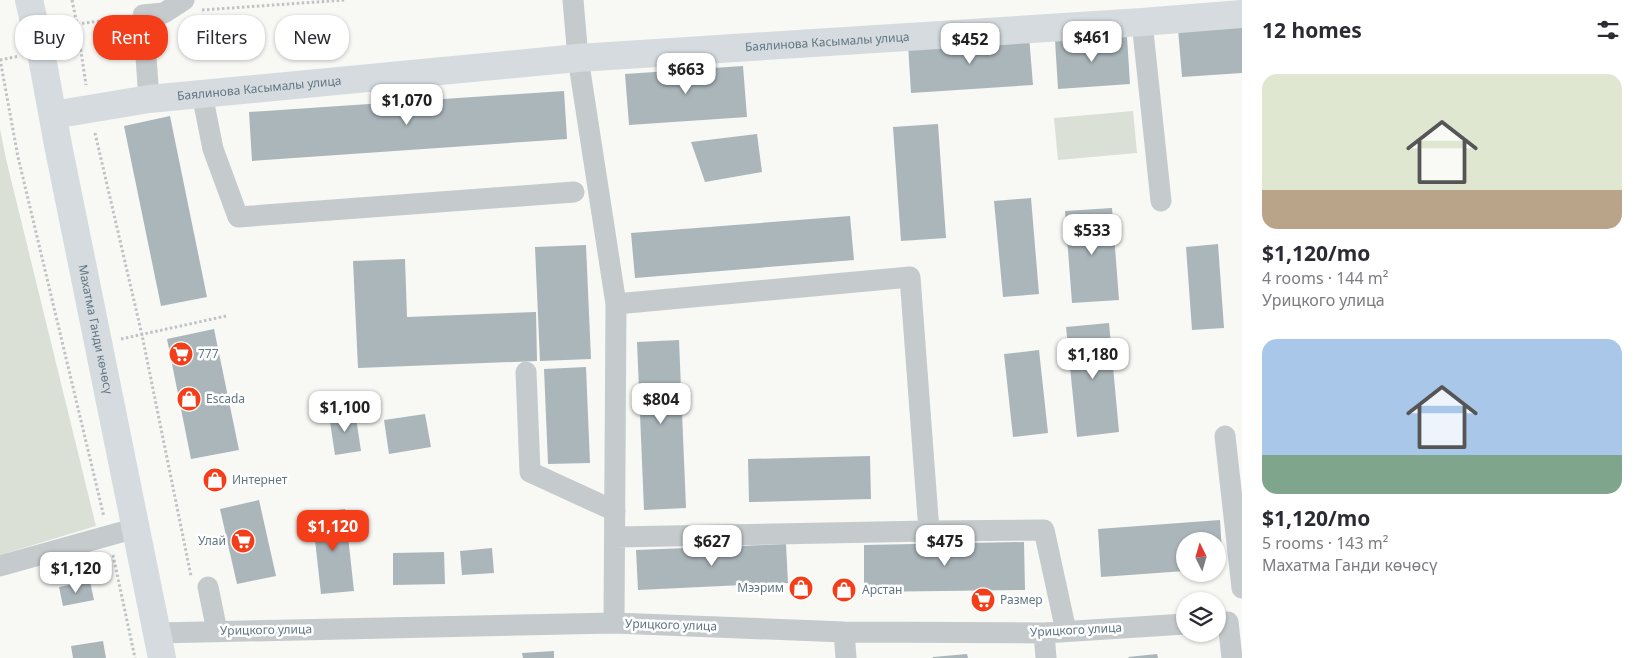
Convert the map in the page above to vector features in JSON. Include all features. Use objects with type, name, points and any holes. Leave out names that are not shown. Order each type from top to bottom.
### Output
[{"type":"main road","name":"Махатма Ганди көчөсү","points":[[29,0],[160,646]]},
{"type":"main road","name":"Баялинова Касымалы улица","points":[[53,115],[149,99],[578,58],[1242,14]]},
{"type":"street","points":[[573,0],[578,58],[616,304],[614,622]]},
{"type":"street","points":[[143,15],[163,6],[192,5]]},
{"type":"street","points":[[1142,22],[1161,201]]},
{"type":"street","points":[[146,60],[149,99]]},
{"type":"street","points":[[202,94],[213,149],[238,217],[574,192]]},
{"type":"street","points":[[616,304],[910,277],[929,531]]},
{"type":"street","points":[[526,372],[530,472],[615,511]]},
{"type":"street","points":[[1225,436],[1242,588]]},
{"type":"street","points":[[0,566],[136,528]]},
{"type":"street","points":[[615,537],[1044,530],[1066,631]]},
{"type":"street","points":[[200,586],[217,631]]},
{"type":"street","name":"Урицкого улица","points":[[160,646],[217,631],[614,622],[844,632],[1044,633],[1176,625]]},
{"type":"street","points":[[1229,622],[1232,658]]},
{"type":"street","points":[[844,632],[846,658]]},
{"type":"street","points":[[1044,633],[1046,658]]},
{"type":"path","points":[[72,0],[75,15]]},
{"type":"path","points":[[192,5],[345,0]]},
{"type":"path","points":[[0,59],[18,157],[108,535],[135,658]]},
{"type":"path","points":[[82,60],[90,110],[200,586]]},
{"type":"path","points":[[98,343],[142,336],[226,316]]},
{"type":"shaded area","points":[[1133,111],[1137,153],[1058,160],[1054,118]]},
{"type":"shaded area","points":[[0,129],[96,526],[0,555]]},
{"type":"building","points":[[1242,25],[1242,73],[1182,77],[1178,29]]},
{"type":"building","points":[[1029,36],[1033,85],[911,93],[908,44]]},
{"type":"building","points":[[1127,37],[1130,84],[1058,89],[1055,40]]},
{"type":"building","points":[[743,66],[747,117],[629,125],[625,74]]},
{"type":"building","points":[[564,91],[567,139],[252,161],[249,112]]},
{"type":"building","points":[[170,116],[207,297],[161,306],[124,126]]},
{"type":"building","points":[[938,124],[946,238],[901,241],[893,127]]},
{"type":"building","points":[[757,134],[762,172],[705,182],[691,142]]},
{"type":"building","points":[[1031,198],[1039,294],[1003,297],[994,201]]},
{"type":"building","points":[[1112,208],[1119,300],[1072,303],[1065,211]]},
{"type":"building","points":[[850,216],[854,260],[635,278],[631,233]]},
{"type":"building","points":[[1218,244],[1224,328],[1192,330],[1186,247]]},
{"type":"building","points":[[586,245],[591,359],[540,361],[535,247]]},
{"type":"building","points":[[405,259],[407,317],[536,312],[537,361],[358,368],[353,261]]},
{"type":"building","points":[[1109,323],[1119,432],[1077,437],[1066,327]]},
{"type":"building","points":[[214,329],[239,450],[191,459],[167,339]]},
{"type":"building","points":[[679,340],[686,508],[644,510],[637,342]]},
{"type":"building","points":[[1039,350],[1048,433],[1013,437],[1004,354]]},
{"type":"building","points":[[586,367],[590,463],[548,464],[544,369]]},
{"type":"building","points":[[355,411],[361,451],[335,455],[329,415]]},
{"type":"building","points":[[425,414],[431,447],[389,454],[384,420]]},
{"type":"building","points":[[870,456],[871,499],[749,502],[748,459]]},
{"type":"building","points":[[259,500],[276,576],[237,584],[220,509]]},
{"type":"building","points":[[345,509],[354,591],[321,594],[312,513]]},
{"type":"building","points":[[1220,520],[1221,532],[1176,532],[1176,572],[1101,577],[1098,529]]},
{"type":"building","points":[[1024,542],[1025,590],[864,592],[864,545]]},
{"type":"building","points":[[786,544],[788,583],[638,590],[636,550]]},
{"type":"building","points":[[492,548],[494,573],[462,575],[460,551]]},
{"type":"building","points":[[444,552],[445,584],[393,585],[393,553]]},
{"type":"building","points":[[90,581],[94,600],[63,606],[59,587]]},
{"type":"building","points":[[103,641],[106,658],[73,658],[71,646]]},
{"type":"building","points":[[554,651],[554,658],[523,658],[522,653]]},
{"type":"building","points":[[967,654],[968,658],[933,658],[933,657]]},
{"type":"building","points":[[1157,654],[1158,658],[1128,657]]},
{"type":"place","name":"777","points":[[181,354]]},
{"type":"place","name":"Escada","points":[[189,399]]},
{"type":"place","name":"Интернет","points":[[215,480]]},
{"type":"place","name":"Улай","points":[[243,541]]},
{"type":"place","name":"Мээрим","points":[[801,588]]},
{"type":"place","name":"Арстан","points":[[844,590]]},
{"type":"place","name":"Размер","points":[[983,600]]}]
